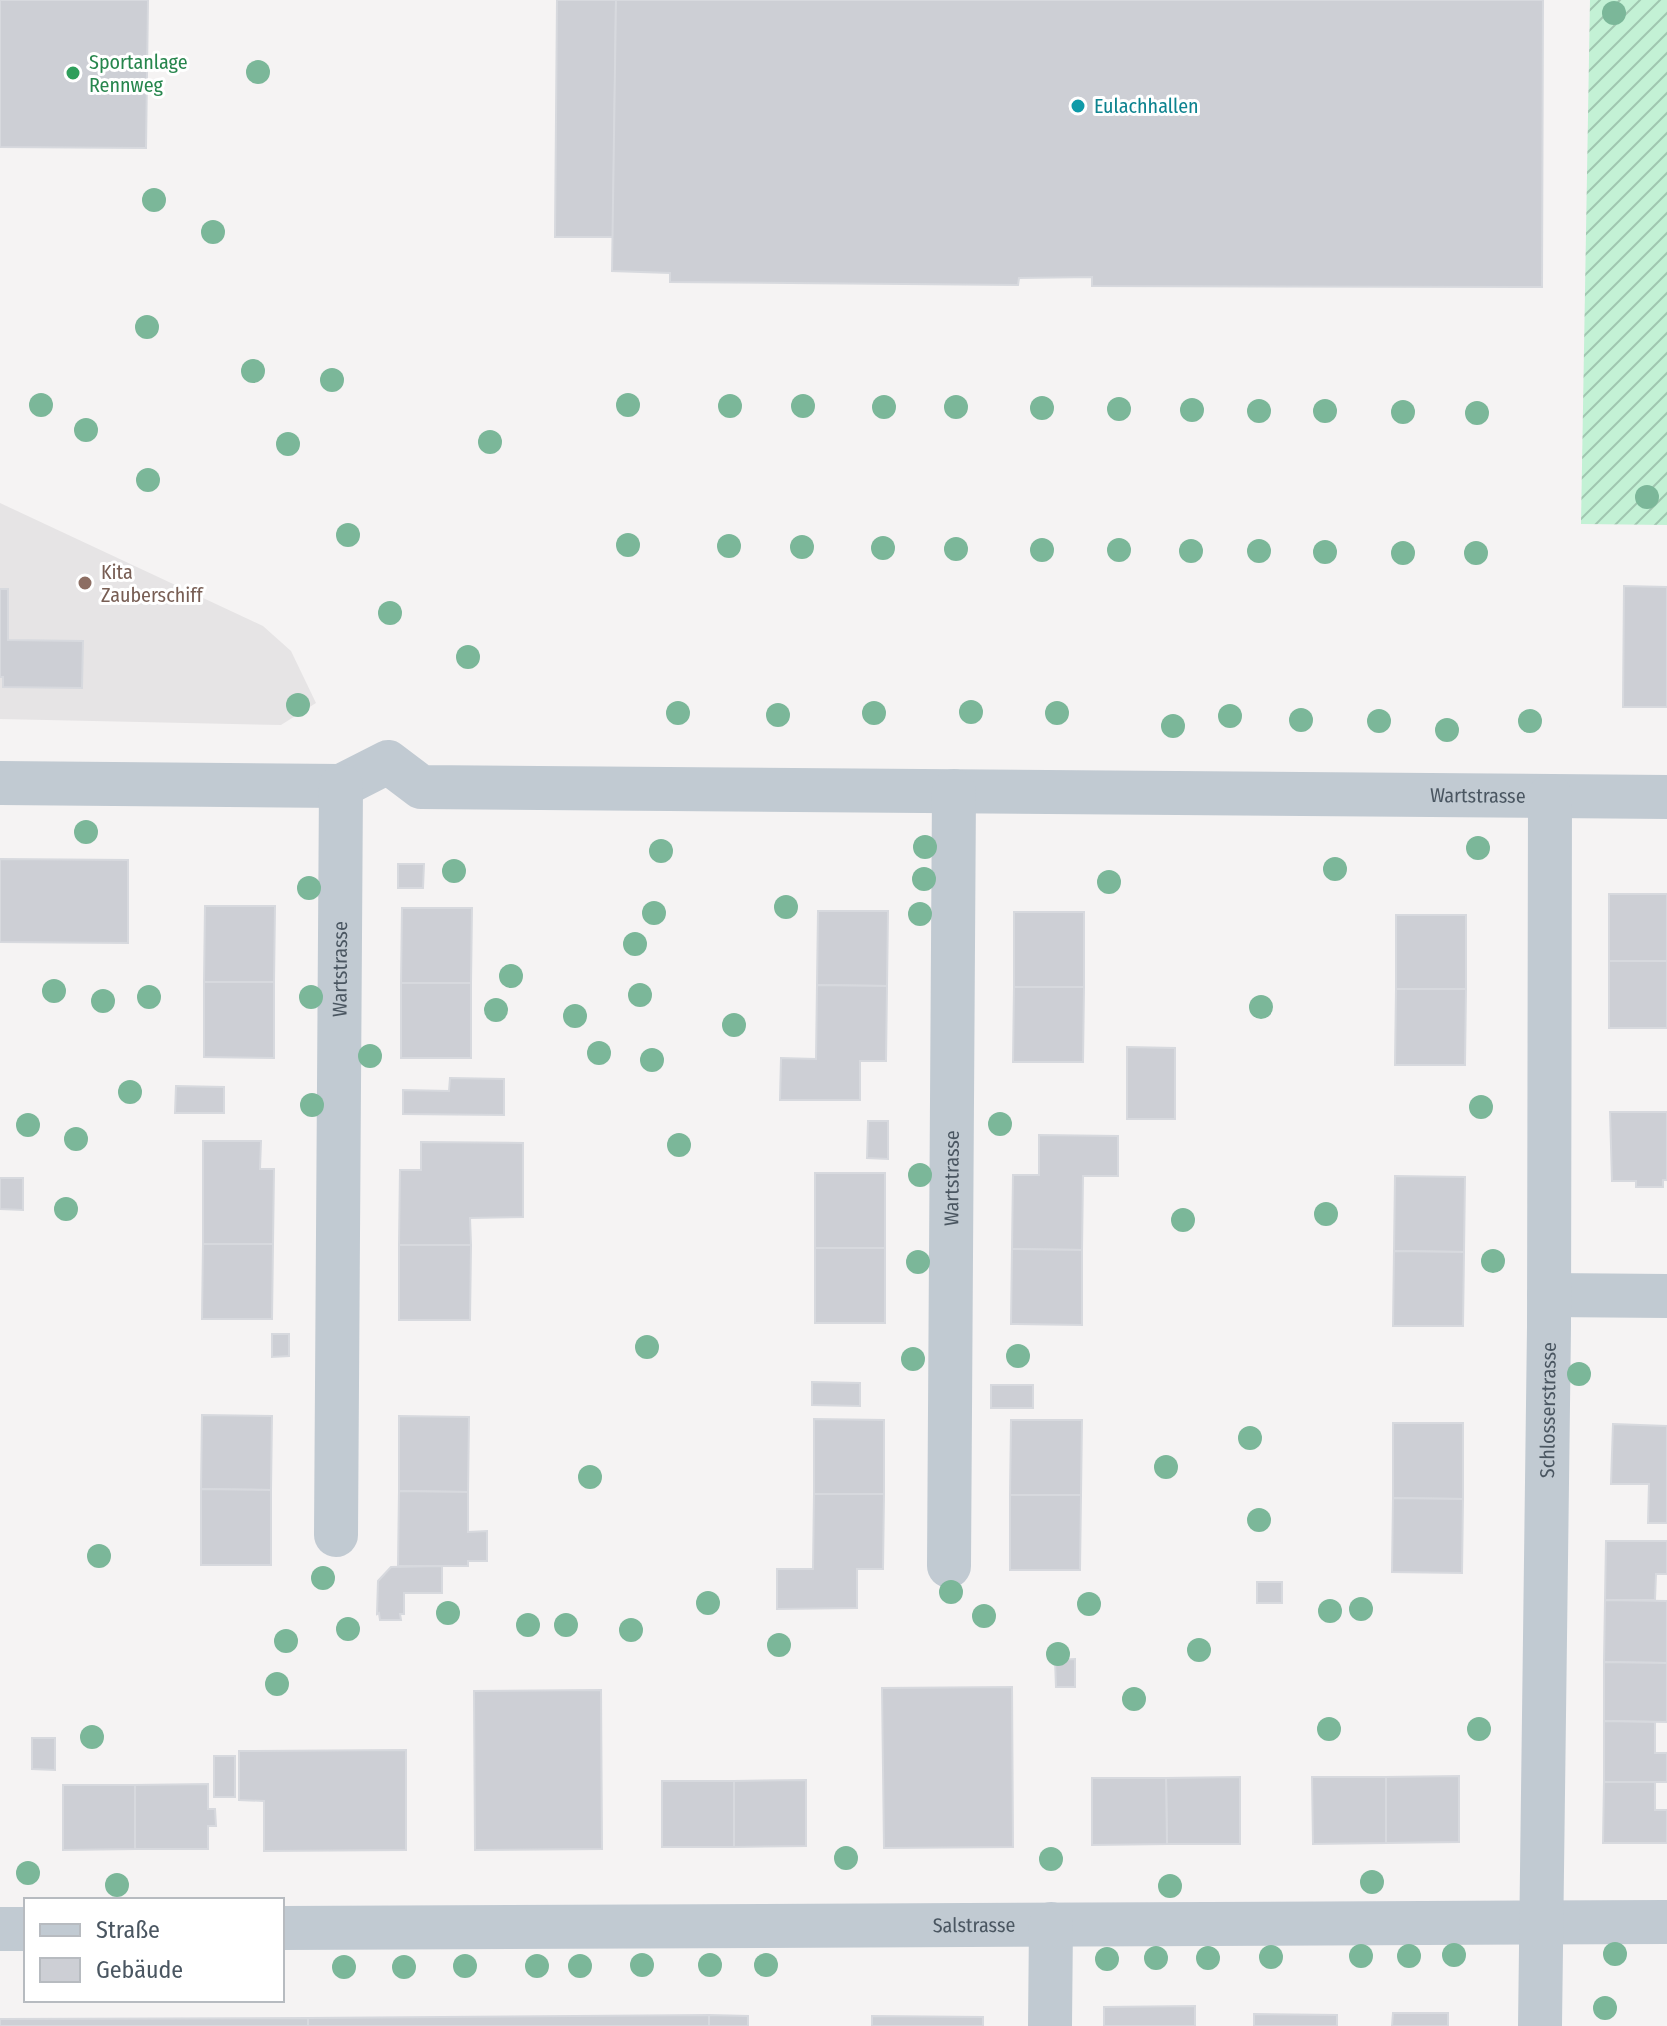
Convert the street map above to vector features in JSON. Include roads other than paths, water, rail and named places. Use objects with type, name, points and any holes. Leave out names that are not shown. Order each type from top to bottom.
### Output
[{"type":"street","name":"Wartstrasse","points":[[0,783],[341,786],[388,762],[421,787],[1667,797]]},
{"type":"street","name":"Wartstrasse","points":[[336,1535],[341,786]]},
{"type":"street","name":"Wartstrasse","points":[[949,1566],[954,791]]},
{"type":"street","name":"Schlosserstrasse","points":[[1540,2026],[1549,1295],[1550,796]]},
{"type":"street","points":[[1549,1295],[1667,1296]]},
{"type":"street","name":"Salstrasse","points":[[284,1928],[1667,1922]]},
{"type":"street","points":[[1050,2026],[1051,1924]]},
{"type":"street","points":[[0,1929],[24,1929]]},
{"type":"place","name":"Sportanlage Rennweg","points":[[73,73]]},
{"type":"place","name":"Eulachhallen","points":[[1078,106]]},
{"type":"place","name":"Kita Zauberschiff","points":[[85,583]]}]
